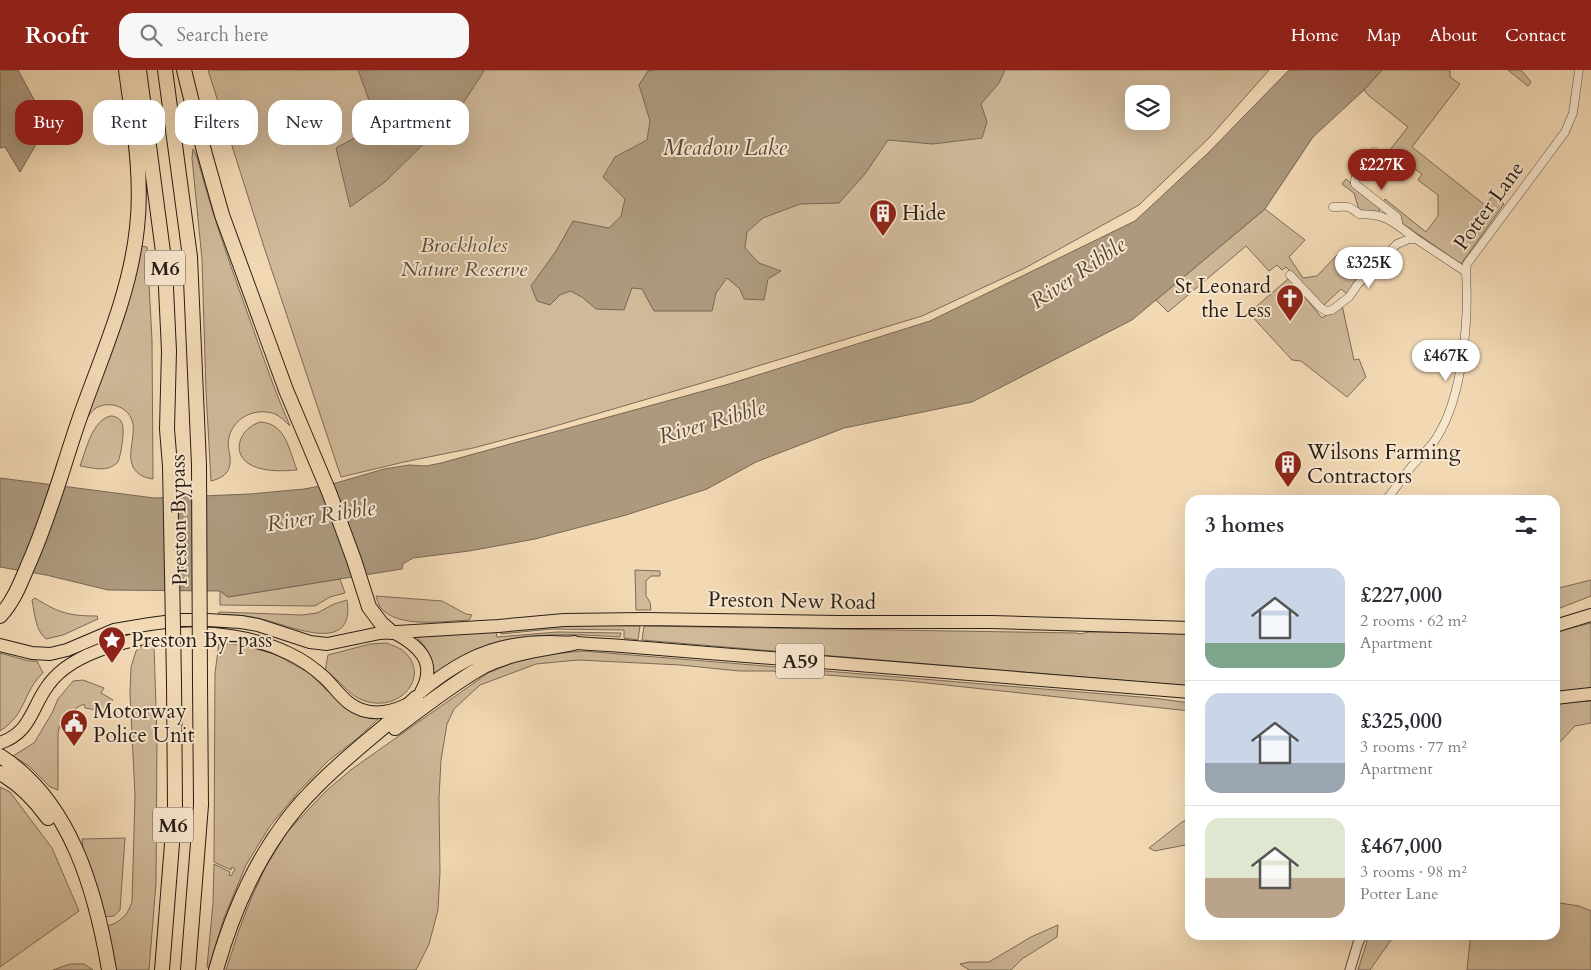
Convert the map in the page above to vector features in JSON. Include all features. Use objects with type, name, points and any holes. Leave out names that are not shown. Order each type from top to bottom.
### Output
[{"type":"highway","points":[[4,611],[19,587],[50,513],[72,442],[124,296],[135,248],[139,203],[138,165],[126,70]]},
{"type":"highway","name":"Preston Bypass","points":[[139,70],[165,267],[169,351],[167,429],[170,466],[175,806],[162,970]]},
{"type":"highway","name":"Preston Bypass","points":[[165,70],[190,256],[199,465],[201,805],[188,970]]},
{"type":"highway","points":[[184,70],[222,215],[286,390],[315,457],[354,560],[365,598],[372,612],[381,623],[392,632],[412,643],[422,654],[426,670],[425,684],[419,695],[392,721],[314,788],[281,827],[261,858],[242,897],[216,970]]},
{"type":"highway","points":[[1560,624],[1591,615]]},
{"type":"highway","name":"Preston New Road","points":[[0,645],[32,653],[50,654],[67,650],[114,630],[180,620],[241,622],[258,625],[304,641],[320,644],[335,643],[369,634],[392,632],[498,626],[558,620],[644,618],[838,622],[992,622],[1185,628]]},
{"type":"highway","points":[[0,743],[20,732],[27,724],[49,683],[65,668],[79,659],[102,649],[176,634],[225,636],[272,646],[312,667],[349,702],[367,711],[377,713],[391,711],[407,704],[419,695]]},
{"type":"highway","name":"A59","points":[[419,695],[458,665],[486,651],[504,646],[539,641],[1185,692]]},
{"type":"highway","points":[[338,766],[378,741],[465,678],[486,666],[521,654],[574,643]]},
{"type":"highway","points":[[1560,697],[1591,694]]},
{"type":"highway","points":[[0,756],[22,772],[40,791],[75,844],[104,942],[109,970]]},
{"type":"highway","points":[[0,773],[18,785],[39,804],[86,878]]},
{"type":"street","name":"Potter Lane","points":[[1390,495],[1437,438],[1449,414],[1458,382],[1463,338],[1467,264],[1565,132],[1573,113],[1579,70]]},
{"type":"street","points":[[1374,152],[1354,180],[1356,184],[1397,217],[1398,226]]},
{"type":"street","points":[[1333,207],[1352,207],[1359,214],[1375,215],[1390,220],[1466,272]]},
{"type":"street","points":[[1290,275],[1320,308],[1326,311],[1332,310],[1349,296],[1358,284],[1397,244],[1409,238],[1416,239]]},
{"type":"street","points":[[1350,970],[1360,940]]},
{"type":"green space","name":"Brockholes Nature Reserve","points":[[208,70],[1269,70],[1209,138],[1139,205],[1025,268],[922,316],[545,429],[473,448],[341,477],[232,145],[258,145],[258,100],[217,100]]},
{"type":"green space","points":[[1382,70],[1450,70],[1450,77],[1460,84],[1412,147],[1485,205],[1494,195],[1504,204],[1461,264],[1402,223],[1400,216],[1383,202],[1385,199],[1426,232],[1438,216],[1438,195],[1418,180],[1422,174],[1389,151],[1408,127],[1364,90]]},
{"type":"green space","points":[[1508,70],[1521,70],[1531,82],[1528,86]]},
{"type":"green space","points":[[193,149],[232,270],[272,382],[290,426],[277,415],[268,412],[253,413],[241,419],[229,437],[230,464],[228,471],[222,477],[211,481],[202,259],[192,158]]},
{"type":"green space","points":[[1346,179],[1380,209],[1378,212],[1359,210],[1354,193],[1342,184]]},
{"type":"green space","points":[[1265,209],[1305,240],[1289,257],[1303,278],[1317,276],[1338,254],[1362,273],[1347,294],[1341,289],[1323,306],[1286,267],[1282,270],[1277,265],[1269,271],[1246,246],[1168,312],[1156,300]]},
{"type":"green space","points":[[141,246],[147,247],[152,340],[153,479],[142,476],[133,467],[131,451],[133,424],[124,409],[113,405],[101,406],[96,408],[86,420],[124,317],[136,274]]},
{"type":"green space","points":[[1289,278],[1322,318],[1342,305],[1354,360],[1359,359],[1366,377],[1347,397],[1301,361],[1292,360],[1249,313]]},
{"type":"green space","points":[[110,416],[121,421],[123,429],[118,462],[105,469],[80,466],[94,430],[104,419]]},
{"type":"green space","points":[[260,422],[276,427],[281,432],[289,446],[297,470],[275,471],[258,468],[246,462],[241,456],[239,450],[242,436],[252,425]]},
{"type":"green space","points":[[635,570],[660,571],[660,576],[651,576],[646,581],[646,596],[650,602],[651,610],[636,610]]},
{"type":"green space","points":[[340,579],[345,593],[330,597],[315,606],[220,605],[220,591],[228,597]]},
{"type":"green space","points":[[1591,580],[1591,596],[1560,608],[1560,588]]},
{"type":"green space","points":[[376,596],[442,601],[466,614],[472,615],[469,620],[409,621],[388,614],[380,607]]},
{"type":"green space","points":[[35,598],[65,613],[97,616],[98,619],[63,635],[46,639],[42,635],[36,621],[32,600]]},
{"type":"green space","points":[[347,600],[347,617],[341,628],[331,633],[303,631],[250,617],[218,615],[219,612],[302,615],[317,613]]},
{"type":"green space","points":[[1591,623],[1591,688],[1560,691],[1560,631]]},
{"type":"green space","points":[[577,625],[640,626],[638,640],[624,638],[624,630],[551,629],[501,634],[501,631]]},
{"type":"green space","points":[[644,626],[1080,634],[1089,632],[1185,633],[1185,686],[642,640]]},
{"type":"green space","points":[[496,632],[497,637],[557,632],[621,633],[620,637],[550,635],[514,639],[474,650],[434,674],[429,654],[417,637]]},
{"type":"green space","points":[[219,643],[241,645],[275,654],[309,673],[338,701],[379,718],[359,737],[328,761],[299,791],[270,826],[246,865],[224,918],[209,967],[207,967],[213,903],[214,864],[230,872],[229,875],[231,876],[235,869],[232,867],[231,870],[214,862],[215,673]]},
{"type":"green space","points":[[387,643],[401,649],[410,659],[414,669],[413,679],[409,688],[401,696],[391,701],[378,703],[359,699],[325,671],[328,655],[370,644]]},
{"type":"green space","points":[[154,645],[157,738],[156,883],[149,970],[115,970],[106,926],[122,918],[132,902],[135,796],[130,693],[131,667],[136,651],[140,647]]},
{"type":"green space","points":[[583,651],[1153,698],[1185,702],[1185,710],[908,681],[771,671],[739,671],[680,665],[578,660],[536,664],[480,685],[454,709],[447,724],[441,760],[439,798],[440,872],[438,910],[429,944],[416,970],[226,970],[239,930],[265,868],[287,832],[326,791],[352,769],[488,673],[520,660],[551,654]]},
{"type":"green space","points":[[0,653],[29,661],[37,661],[43,673],[32,687],[15,717],[0,731]]},
{"type":"green space","points":[[83,680],[104,688],[101,693],[113,700],[102,711],[85,708],[84,704],[71,712],[61,723],[58,733],[58,790],[50,787],[29,766],[13,756],[34,743],[58,699],[73,681]]},
{"type":"green space","points":[[1591,701],[1591,723],[1575,726],[1560,742],[1560,703]]},
{"type":"green space","points":[[0,787],[10,792],[52,848],[79,911],[0,967]]},
{"type":"green space","points":[[1185,820],[1185,845],[1155,851],[1149,848]]},
{"type":"green space","points":[[125,838],[120,910],[114,916],[103,917],[84,859],[82,839]]},
{"type":"green space","points":[[1560,903],[1579,906],[1591,911],[1591,970],[1467,970],[1470,941],[1560,940]]},
{"type":"green space","points":[[1058,925],[1057,937],[1022,959],[1011,970],[969,970],[960,964],[989,962],[1031,937]]},
{"type":"green space","points":[[1367,940],[1391,940],[1370,970],[1358,970]]},
{"type":"green space","points":[[70,964],[84,964],[93,970],[53,970]]},
{"type":"water","points":[[0,70],[18,70],[34,100],[15,100],[15,145],[36,145],[20,172],[5,147],[0,148]]},
{"type":"water","points":[[358,70],[484,71],[465,100],[369,100]]},
{"type":"water","name":"Meadow Lake","points":[[1005,70],[999,83],[981,104],[987,122],[982,138],[933,144],[888,140],[865,174],[839,203],[800,204],[763,218],[747,232],[745,248],[759,263],[781,271],[768,279],[764,300],[744,299],[740,289],[727,278],[716,293],[712,311],[654,311],[642,289],[632,288],[624,310],[596,309],[582,297],[570,291],[560,295],[550,305],[537,301],[531,286],[556,251],[573,221],[609,228],[621,216],[625,199],[603,177],[615,157],[647,140],[650,121],[639,85],[648,71]]},
{"type":"water","name":"River Ribble","points":[[1289,70],[1382,70],[1364,90],[1313,137],[1265,209],[1132,320],[972,402],[844,428],[756,462],[707,489],[626,515],[535,539],[469,551],[413,558],[403,564],[402,569],[228,597],[220,591],[108,590],[46,575],[0,567],[0,478],[154,498],[250,494],[304,489],[336,483],[384,469],[441,463],[729,384],[930,321],[1135,221],[1207,154]]},
{"type":"water","points":[[352,139],[352,145],[422,145],[385,182],[350,207],[336,148]]},
{"type":"place","name":"Hide","points":[[883,237]]},
{"type":"place","name":"St Leonard the Less","points":[[1290,322]]},
{"type":"place","name":"Wilsons Farming Contractors","points":[[1288,488]]},
{"type":"place","name":"Preston By-pass","points":[[112,664]]},
{"type":"place","name":"Motorway Police Unit","points":[[74,747]]}]
